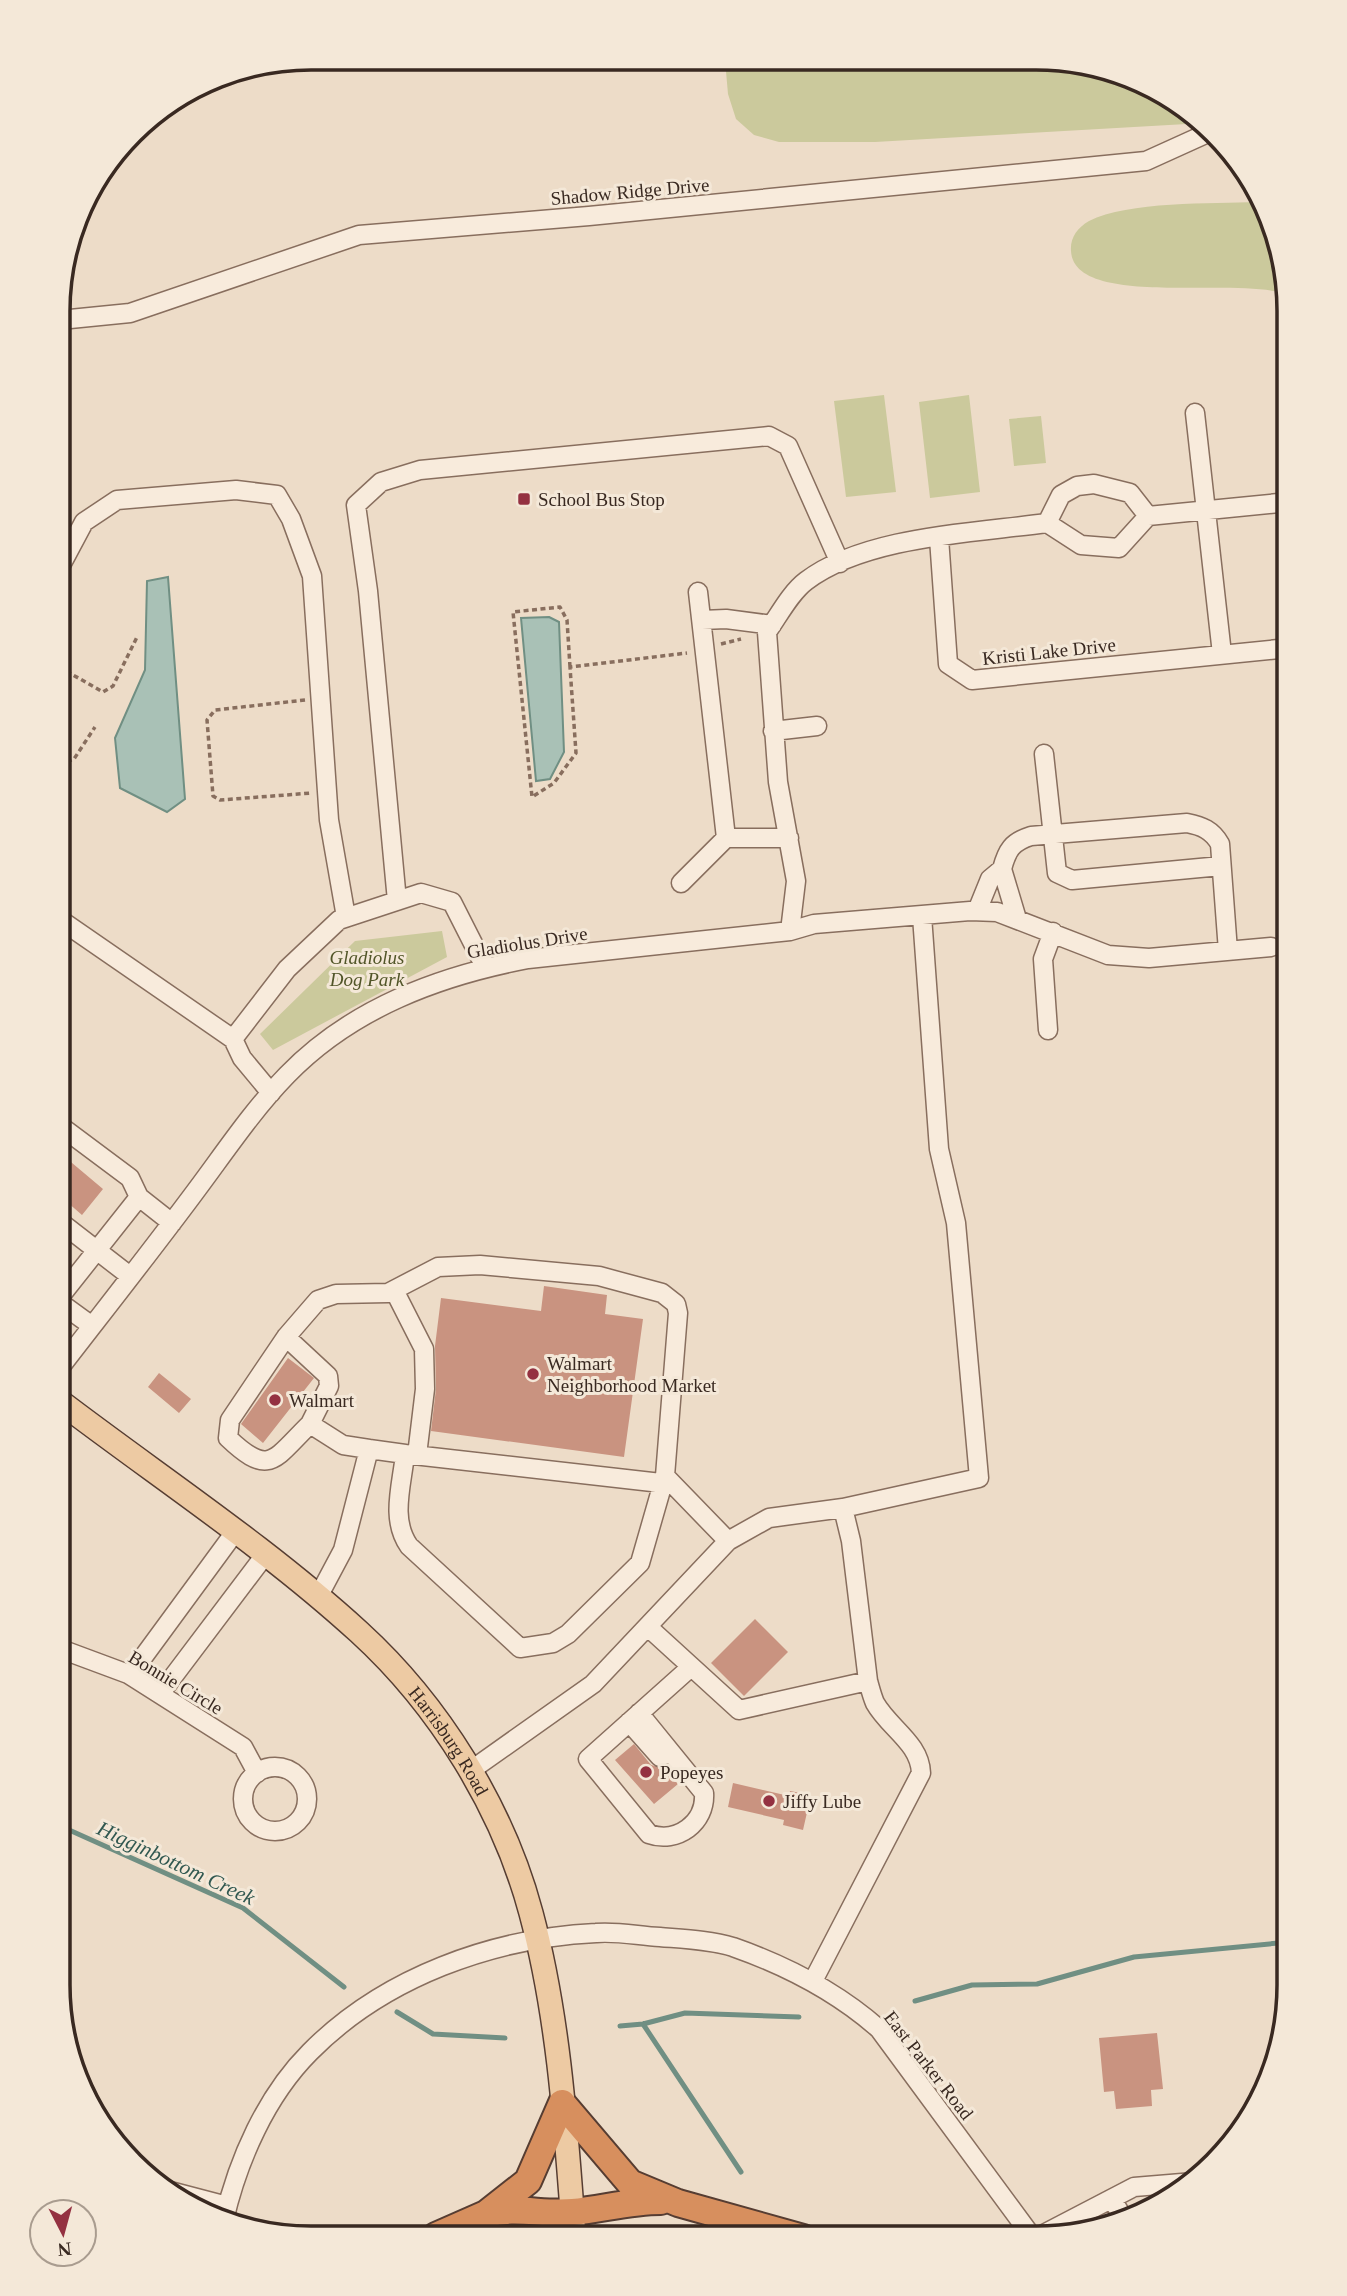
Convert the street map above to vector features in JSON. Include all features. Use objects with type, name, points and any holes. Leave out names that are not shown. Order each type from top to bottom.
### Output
[{"type":"highway","points":[[486,2214],[528,2181],[562,2103],[630,2183],[678,2203],[760,2226]]},
{"type":"highway","points":[[459,2226],[508,2208],[573,2225],[633,2201],[678,2203]]},
{"type":"main road","name":"Harrisburg Road","points":[[70,1409],[265,1555],[360,1633],[407,1681],[446,1732],[470,1771],[505,1840],[538,1939],[549,1992],[573,2225]]},
{"type":"street","name":"Shadow Ridge Drive","points":[[70,319],[130,313],[359,235],[589,216],[1146,161],[1201,136]]},
{"type":"street","points":[[1195,413],[1222,654]]},
{"type":"street","points":[[397,901],[369,591],[356,505],[382,482],[420,470],[769,436],[788,446],[840,563]]},
{"type":"street","points":[[1047,523],[1061,495],[1077,486],[1094,484],[1130,493],[1148,516]]},
{"type":"street","points":[[70,548],[84,522],[117,500],[236,490],[278,495],[291,519],[312,576],[329,820],[346,917]]},
{"type":"street","points":[[790,931],[796,881],[773,731],[769,629],[804,582],[863,550],[1047,523],[1081,545],[1119,548],[1148,516],[1277,503]]},
{"type":"street","name":"Kristi Lake Drive","points":[[939,538],[948,664],[972,680],[1277,649]]},
{"type":"street","points":[[698,592],[726,838]]},
{"type":"street","points":[[702,620],[726,618],[769,629]]},
{"type":"street","points":[[773,731],[817,726]]},
{"type":"street","points":[[1044,754],[1057,873],[1072,880],[1222,866]]},
{"type":"street","points":[[1017,919],[1002,869],[1007,852],[1018,840],[1053,834],[1187,822],[1214,833],[1220,844],[1228,951]]},
{"type":"street","points":[[681,883],[726,838],[789,838]]},
{"type":"street","points":[[977,911],[990,879],[1002,869]]},
{"type":"street","points":[[233,1039],[287,969],[346,917],[421,893],[452,902],[485,967]]},
{"type":"street","name":"Gladiolus Drive","points":[[70,1354],[289,1073],[332,1037],[368,1014],[432,983],[485,967],[528,959],[790,931],[814,924],[977,911],[998,912],[1108,955],[1149,958],[1271,947]]},
{"type":"street","points":[[470,1771],[593,1684],[728,1541],[769,1518],[843,1508],[979,1478],[956,1223],[939,1149],[922,916]]},
{"type":"street","points":[[70,927],[233,1039],[242,1058],[271,1093]]},
{"type":"street","points":[[1048,1030],[1043,960],[1053,932]]},
{"type":"street","points":[[70,1133],[130,1178],[139,1197],[172,1223]]},
{"type":"street","points":[[70,1286],[139,1197]]},
{"type":"street","points":[[70,1231],[130,1276]]},
{"type":"street","points":[[286,1337],[328,1376],[329,1386],[310,1424],[278,1455],[263,1461],[252,1460],[228,1438],[230,1420],[286,1337],[318,1300],[336,1294],[388,1293],[438,1267],[480,1265],[599,1276],[662,1293],[676,1304],[678,1313],[663,1479],[639,1563],[568,1634],[553,1643],[535,1648],[520,1648],[409,1546],[399,1532],[398,1517],[425,1389],[424,1349],[394,1290]]},
{"type":"street","points":[[70,1309],[92,1326]]},
{"type":"street","points":[[310,1424],[344,1445],[369,1449],[663,1479],[728,1541]]},
{"type":"street","points":[[318,1597],[343,1550],[369,1449]]},
{"type":"street","points":[[813,1981],[921,1773],[917,1754],[874,1701],[868,1681],[851,1541],[843,1508]]},
{"type":"street","points":[[130,1675],[235,1532]]},
{"type":"street","points":[[160,1694],[265,1555]]},
{"type":"street","points":[[648,1627],[739,1710],[868,1681]]},
{"type":"street","name":"Bonnie Circle","points":[[70,1652],[130,1675],[243,1747],[257,1773]]},
{"type":"street","points":[[634,1718],[704,1793],[705,1808],[685,1831],[661,1839],[649,1834],[588,1759],[691,1667]]},
{"type":"street","name":"East Parker Road","points":[[227,2211],[245,2154],[273,2099],[309,2052],[365,2006],[427,1972],[538,1939],[599,1932],[701,1941],[732,1947],[813,1981],[857,2009],[879,2029],[1026,2226]]},
{"type":"street","points":[[1062,2224],[1135,2187],[1171,2184]]},
{"type":"street","points":[[1112,2199],[1119,2211]]},
{"type":"path","points":[[560,607],[567,620],[570,667],[576,753],[554,783],[532,797],[513,612],[560,607]]},
{"type":"path","points":[[570,667],[670,657],[769,629]]},
{"type":"path","points":[[70,673],[103,692],[113,686],[137,637]]},
{"type":"path","points":[[321,698],[215,709],[207,720],[213,796],[220,800],[327,791]]},
{"type":"path","points":[[70,761],[74,759],[96,727]]},
{"type":"green space","points":[[726,70],[1067,72],[1128,88],[1156,102],[1187,124],[875,142],[779,142],[754,135],[736,119],[728,94]]},
{"type":"green space","points":[[1251,202],[1264,234],[1276,292],[1235,288],[1129,286],[1100,280],[1079,269],[1071,251],[1072,242],[1078,230],[1089,221],[1125,210],[1171,205]]},
{"type":"green space","points":[[884,395],[896,492],[846,497],[834,401]]},
{"type":"green space","points":[[969,395],[980,492],[930,498],[919,402]]},
{"type":"green space","points":[[1041,416],[1046,463],[1014,466],[1009,419]]},
{"type":"green space","name":"Gladiolus Dog Park","points":[[442,931],[447,957],[273,1050],[260,1034],[355,941]]},
{"type":"shaded area","points":[[168,577],[185,799],[167,812],[120,788],[115,738],[145,670],[147,581]]},
{"type":"shaded area","points":[[549,617],[559,622],[564,752],[550,779],[536,781],[521,618]]},
{"type":"building","points":[[70,1161],[103,1189],[82,1215],[70,1205]]},
{"type":"building","name":"Walmart Neighborhood Market","points":[[544,1286],[607,1295],[605,1314],[643,1319],[624,1457],[431,1431],[436,1389],[435,1346],[441,1298],[541,1311]]},
{"type":"building","name":"Walmart","points":[[288,1358],[314,1378],[263,1443],[241,1424]]},
{"type":"building","points":[[159,1373],[191,1399],[179,1413],[148,1387]]},
{"type":"building","points":[[755,1619],[788,1652],[744,1696],[711,1663]]},
{"type":"building","name":"Popeyes","points":[[634,1744],[651,1765],[663,1768],[678,1784],[654,1804],[615,1760]]},
{"type":"building","name":"Jiffy Lube","points":[[733,1783],[789,1796],[790,1791],[811,1795],[803,1830],[783,1825],[784,1820],[728,1807]]},
{"type":"building","points":[[1157,2033],[1163,2089],[1151,2090],[1152,2106],[1116,2109],[1114,2091],[1104,2092],[1099,2038]]},
{"type":"waterway","name":"Higginbottom Creek","points":[[70,1830],[243,1908],[344,1987]]},
{"type":"waterway","points":[[915,2001],[972,1985],[1037,1984],[1134,1957],[1276,1943]]},
{"type":"waterway","name":"Higginbottom Creek","points":[[397,2012],[433,2034],[505,2038]]},
{"type":"waterway","points":[[620,2026],[643,2024],[685,2013],[799,2017]]},
{"type":"waterway","name":"Higginbottom Creek","points":[[643,2024],[741,2172]]},
{"type":"place","name":"School Bus Stop","points":[[524,499]]},
{"type":"place","name":"Walmart Neighborhood Market","points":[[533,1374]]},
{"type":"place","name":"Walmart","points":[[275,1400]]},
{"type":"place","name":"Popeyes","points":[[646,1772]]},
{"type":"place","name":"Jiffy Lube","points":[[769,1801]]}]
